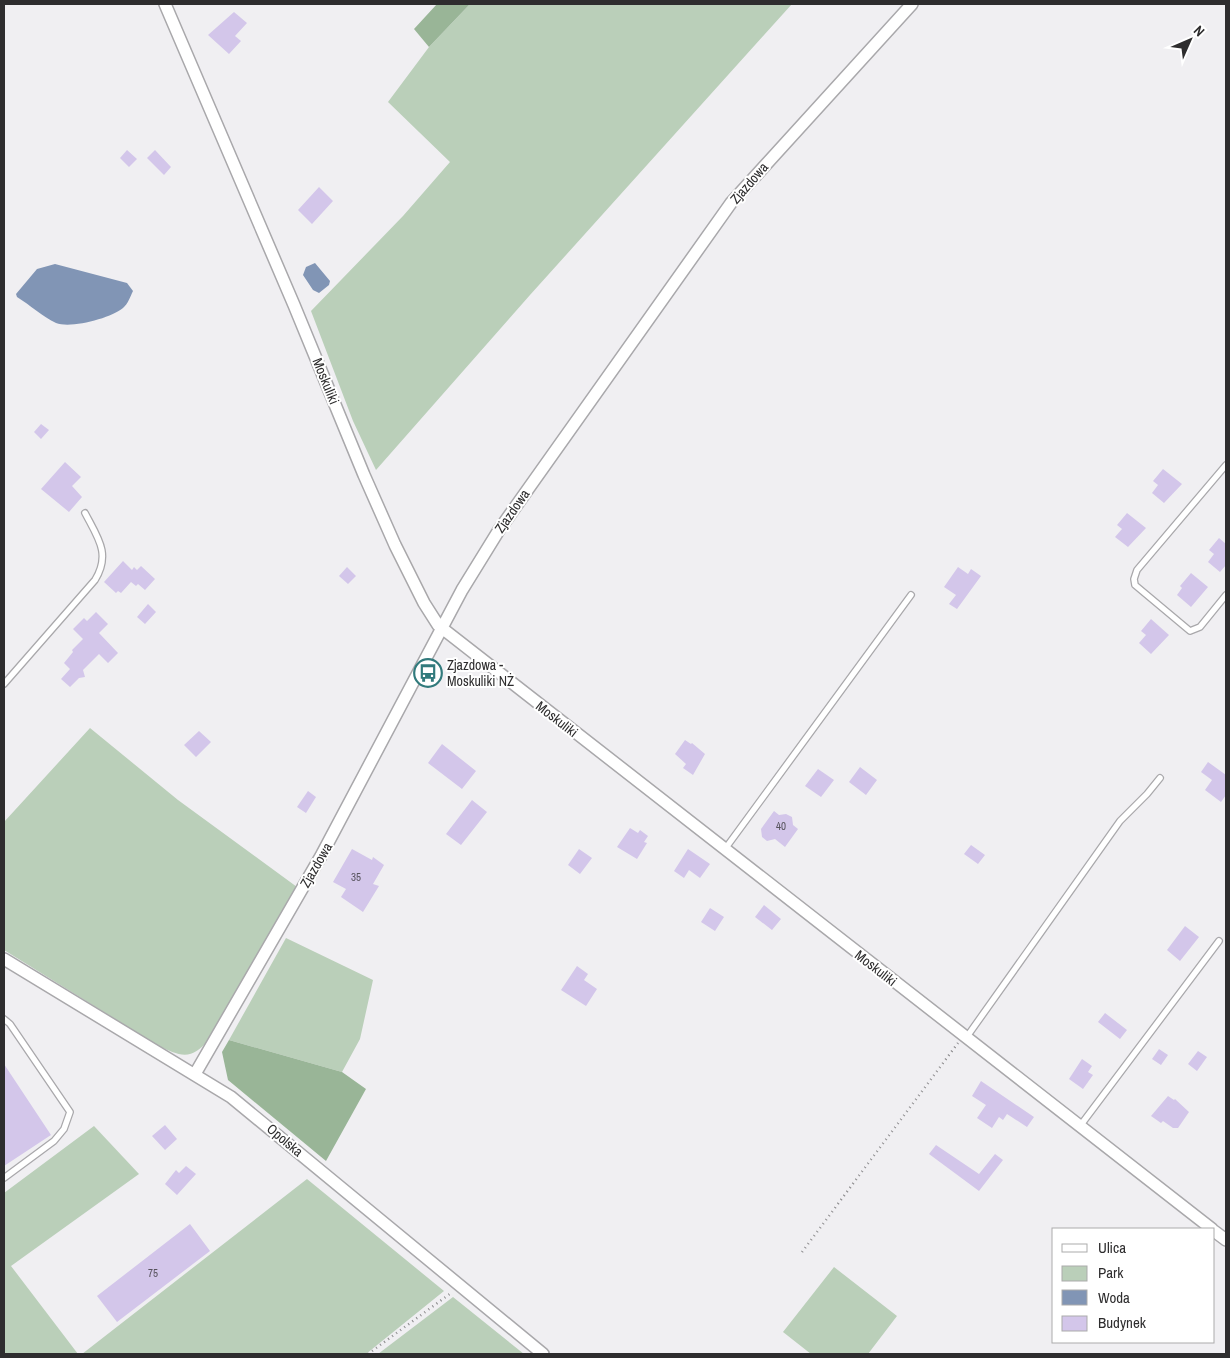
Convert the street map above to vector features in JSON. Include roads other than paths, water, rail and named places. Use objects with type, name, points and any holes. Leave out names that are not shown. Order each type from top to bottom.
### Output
[{"type":"street","name":"Moskuliki","points":[[165,4],[388,529],[424,603],[442,628],[1210,1228]]},
{"type":"street","name":"Zjazdowa","points":[[195,1074],[331,839],[442,628],[499,530],[712,228],[753,178],[912,4]]},
{"type":"street","name":"Opolska","points":[[4,959],[216,1086],[243,1106],[543,1354]]},
{"type":"street","name":"Moskuliki","points":[[1215,1232],[1226,1240]]},
{"type":"lane","points":[[1226,465],[1137,570],[1134,579],[1135,585],[1190,631],[1200,627],[1226,595]]},
{"type":"lane","points":[[4,684],[100,571],[102,547],[85,513]]},
{"type":"lane","points":[[725,849],[911,595]]},
{"type":"lane","points":[[964,1037],[1120,821],[1160,778]]},
{"type":"lane","points":[[1080,1126],[1219,941]]},
{"type":"lane","points":[[4,1019],[10,1024],[70,1112],[64,1129],[54,1141],[4,1178]]},
{"type":"water","points":[[315,263],[330,281],[329,285],[319,293],[313,290],[303,275],[306,267]]},
{"type":"water","points":[[55,264],[127,283],[133,291],[125,306],[110,315],[81,324],[56,323],[17,297],[16,294],[37,269]]},
{"type":"place","name":"Zjazdowa - Moskuliki NŻ","points":[[428,673]]}]
